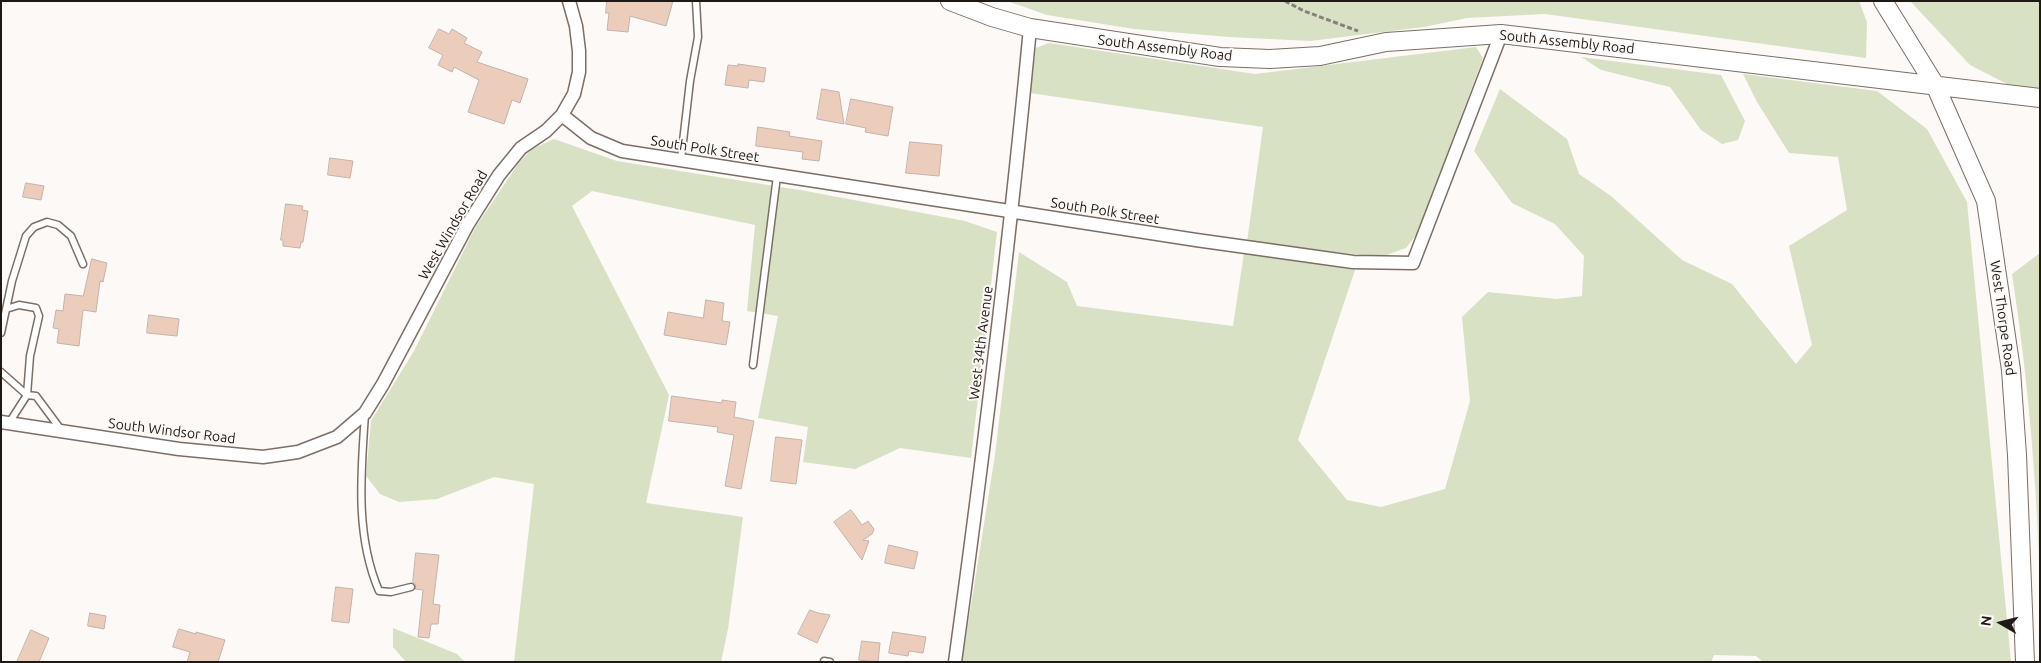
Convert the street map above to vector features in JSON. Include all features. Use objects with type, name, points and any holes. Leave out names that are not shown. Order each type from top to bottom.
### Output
[{"type":"street","name":"West Windsor Road","points":[[337,437],[365,412],[383,384],[468,224],[498,175],[521,148],[546,131],[562,115],[574,94],[579,72],[576,26],[569,1]]},
{"type":"street","name":"South Assembly Road","points":[[950,1],[1030,28],[1220,57],[1270,59],[1320,56],[1386,42],[1501,34],[2040,98]]},
{"type":"street","name":"West Thorpe Road","points":[[1883,1],[1935,85],[1986,201],[2011,370],[2017,456],[2025,662]]},
{"type":"street","name":"West 34th Avenue","points":[[955,662],[978,496],[1012,211],[1030,28]]},
{"type":"street","name":"South Polk Street","points":[[562,115],[590,138],[622,151],[1196,240],[1353,262],[1413,263],[1501,34]]},
{"type":"street","name":"South Windsor Road","points":[[5,423],[179,449],[262,457],[298,452],[337,437]]},
{"type":"lane","points":[[681,159],[690,81],[698,36],[696,1]]},
{"type":"lane","points":[[753,365],[777,176]]},
{"type":"lane","points":[[1,333],[20,253],[26,236],[34,227],[47,222],[58,225],[71,236],[83,264]]},
{"type":"lane","points":[[5,423],[27,395],[30,356],[39,316],[36,308],[19,305],[6,309]]},
{"type":"lane","points":[[1,372],[27,395],[36,396],[63,432]]},
{"type":"lane","points":[[365,412],[362,481],[363,537],[370,571],[379,591],[391,592],[411,587]]},
{"type":"path","points":[[1285,1],[1304,11],[1361,32]]},
{"type":"green space","points":[[1007,1],[1859,1],[1867,22],[1866,58],[1545,14],[1467,18],[1424,27],[1310,41],[1229,37],[1134,29],[1047,15]]},
{"type":"green space","points":[[1910,1],[2040,1],[2040,89],[2011,86],[1970,65]]},
{"type":"green space","points":[[1049,43],[1255,74],[1476,47],[1483,58],[1417,234],[1406,248],[1381,257],[1247,242],[1263,127],[1030,93],[1036,48]]},
{"type":"green space","points":[[1581,57],[1721,75],[1745,121],[1738,140],[1722,144],[1701,130],[1670,87],[1601,70]]},
{"type":"green space","points":[[1743,74],[1877,91],[1927,129],[1967,202],[2011,662],[1763,662],[1756,656],[1714,655],[1711,662],[962,662],[995,455],[1019,252],[1067,282],[1077,306],[1233,326],[1244,253],[1355,270],[1298,440],[1347,500],[1381,507],[1445,489],[1470,401],[1462,317],[1488,292],[1557,299],[1582,296],[1584,256],[1555,224],[1512,203],[1474,151],[1500,89],[1567,139],[1579,174],[1611,196],[1682,260],[1732,284],[1796,364],[1812,345],[1789,246],[1847,210],[1838,157],[1789,153],[1757,102]]},
{"type":"green space","points":[[554,139],[617,161],[806,191],[965,221],[997,232],[971,458],[900,448],[855,469],[803,462],[808,427],[758,418],[778,316],[747,311],[755,225],[592,191],[572,206],[669,395],[646,503],[743,517],[728,629],[721,662],[514,662],[534,484],[494,477],[437,499],[399,502],[380,494],[366,476],[371,421],[414,351],[475,228],[518,164],[532,149]]},
{"type":"green space","points":[[2040,253],[2040,588],[2037,509],[2031,431],[2023,352],[2012,274]]},
{"type":"green space","points":[[393,628],[457,654],[465,662],[406,662],[393,647]]},
{"type":"building","points":[[607,1],[673,1],[666,26],[630,16],[628,32],[607,30],[609,13],[606,13]]},
{"type":"building","points":[[439,29],[449,34],[452,29],[467,38],[464,43],[482,52],[477,62],[528,79],[520,103],[512,100],[504,124],[468,112],[479,80],[454,67],[452,72],[438,65],[443,55],[429,48]]},
{"type":"building","points":[[738,64],[766,68],[764,82],[749,80],[748,88],[725,85],[728,65],[738,66]]},
{"type":"building","points":[[822,89],[839,92],[844,124],[817,119]]},
{"type":"building","points":[[851,99],[893,107],[888,136],[865,132],[866,128],[846,124]]},
{"type":"building","points":[[758,127],[790,132],[789,136],[822,141],[819,161],[802,159],[803,152],[756,146]]},
{"type":"building","points":[[910,142],[942,145],[939,176],[906,173]]},
{"type":"building","points":[[330,158],[353,161],[350,178],[328,175]]},
{"type":"building","points":[[26,183],[44,186],[41,200],[23,197]]},
{"type":"building","points":[[286,204],[303,206],[302,210],[308,211],[303,242],[301,242],[300,248],[283,246],[283,240],[281,240]]},
{"type":"building","points":[[92,259],[107,263],[103,282],[100,281],[96,312],[83,310],[79,346],[57,343],[59,329],[53,328],[56,310],[63,311],[65,294],[83,296]]},
{"type":"building","points":[[706,300],[724,303],[722,321],[730,322],[726,345],[664,335],[668,312],[703,318]]},
{"type":"building","points":[[149,315],[179,319],[177,336],[147,333]]},
{"type":"building","points":[[672,396],[722,403],[722,400],[736,402],[734,417],[754,421],[741,489],[725,486],[734,435],[717,432],[718,427],[669,421]]},
{"type":"building","points":[[776,437],[802,440],[796,484],[771,481]]},
{"type":"building","points":[[851,510],[862,525],[868,521],[874,529],[872,534],[863,540],[869,541],[862,560],[834,522]]},
{"type":"building","points":[[889,545],[918,552],[914,569],[885,563]]},
{"type":"building","points":[[416,553],[439,555],[433,604],[440,605],[438,624],[431,624],[429,638],[418,637],[423,590],[415,589],[416,585],[413,582]]},
{"type":"building","points":[[336,587],[353,589],[349,623],[332,621]]},
{"type":"building","points":[[810,610],[830,615],[817,643],[798,634]]},
{"type":"building","points":[[90,613],[106,616],[104,629],[88,626]]},
{"type":"building","points":[[179,629],[225,640],[218,662],[187,662],[190,652],[173,647]]},
{"type":"building","points":[[31,630],[49,638],[39,662],[17,662]]},
{"type":"building","points":[[893,632],[926,637],[923,653],[909,651],[908,656],[889,653]]},
{"type":"building","points":[[862,641],[880,643],[878,662],[859,660]]}]
